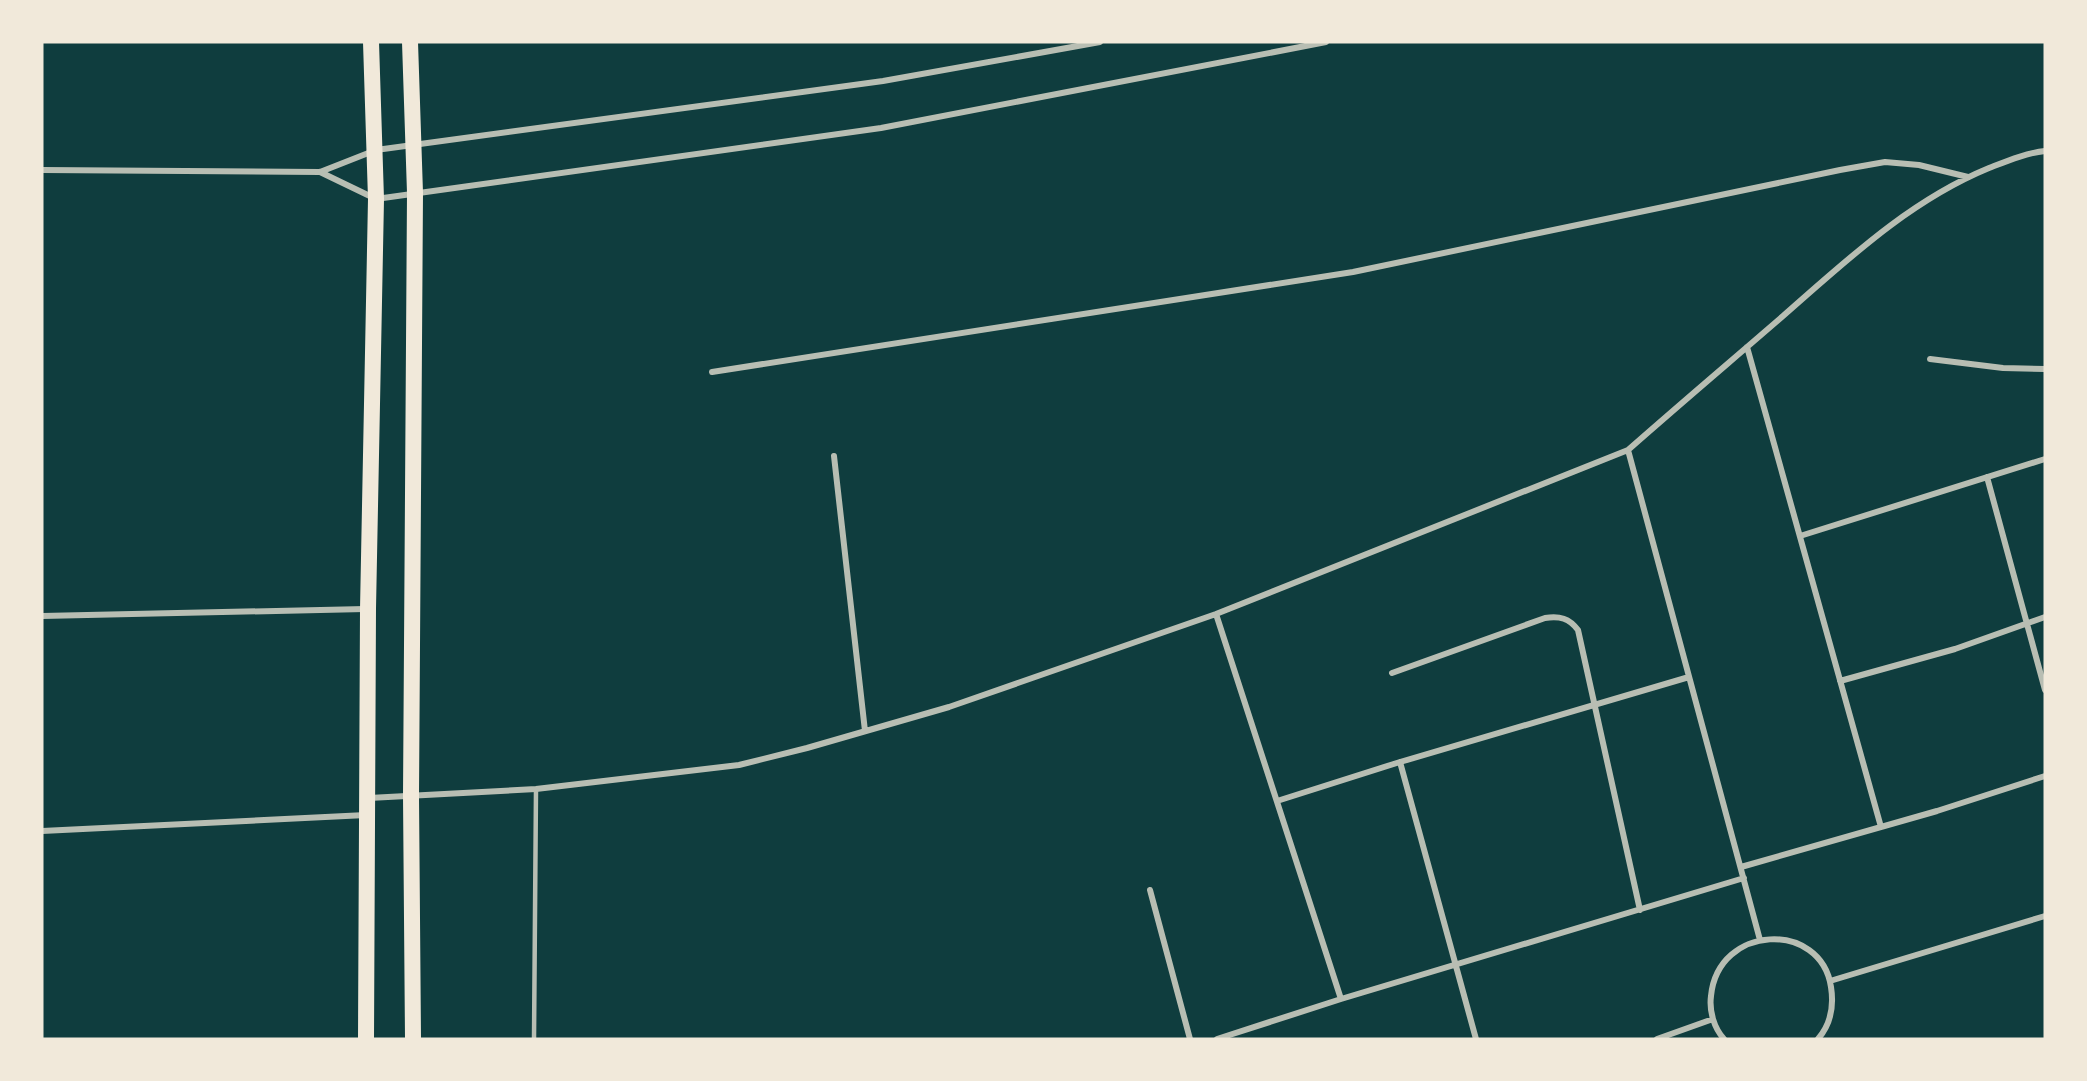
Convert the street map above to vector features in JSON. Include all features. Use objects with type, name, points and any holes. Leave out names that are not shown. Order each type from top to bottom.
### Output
[{"type":"highway","points":[[366,1039],[368,609],[376,199],[376,150],[370,42]]},
{"type":"highway","points":[[410,42],[415,193],[411,796],[413,1039]]},
{"type":"street","points":[[42,170],[320,172],[376,150],[883,81],[1100,42]]},
{"type":"street","points":[[320,172],[376,199],[881,128],[1326,42]]},
{"type":"street","points":[[366,798],[536,789],[739,765],[949,707],[1216,614],[1628,450],[1904,214],[1932,195],[1968,177],[2005,161],[2045,151]]},
{"type":"street","points":[[712,372],[1353,272],[1885,162],[1920,165],[1968,177]]},
{"type":"street","points":[[1747,347],[1881,827]]},
{"type":"street","points":[[1930,360],[2003,368],[2045,369]]},
{"type":"street","points":[[1628,450],[1760,940]]},
{"type":"street","points":[[834,456],[865,731]]},
{"type":"street","points":[[1800,536],[2045,459]]},
{"type":"street","points":[[1987,477],[2045,690]]},
{"type":"street","points":[[42,616],[368,609]]},
{"type":"street","points":[[1216,614],[1341,999]]},
{"type":"street","points":[[1392,673],[1545,618],[1560,616],[1572,621],[1578,630],[1596,706],[1640,910]]},
{"type":"street","points":[[1840,681],[1955,648],[2045,616]]},
{"type":"street","points":[[1277,801],[1400,762],[1689,677]]},
{"type":"street","points":[[1400,762],[1476,1039]]},
{"type":"street","points":[[1741,867],[1881,827],[2045,776]]},
{"type":"street","points":[[42,831],[366,815]]},
{"type":"street","points":[[1218,1039],[1341,999],[1744,878]]},
{"type":"street","points":[[1150,890],[1190,1039]]},
{"type":"street","points":[[1830,981],[2045,916]]},
{"type":"street","points":[[1724,1039],[1713,1019],[1710,1003],[1712,986],[1718,969],[1743,945],[1760,940],[1778,939],[1795,943],[1810,952],[1823,965],[1830,981],[1833,999],[1831,1017],[1824,1033],[1818,1039]]},
{"type":"street","points":[[1657,1039],[1713,1019]]},
{"type":"lane","points":[[534,1039],[536,789]]}]
